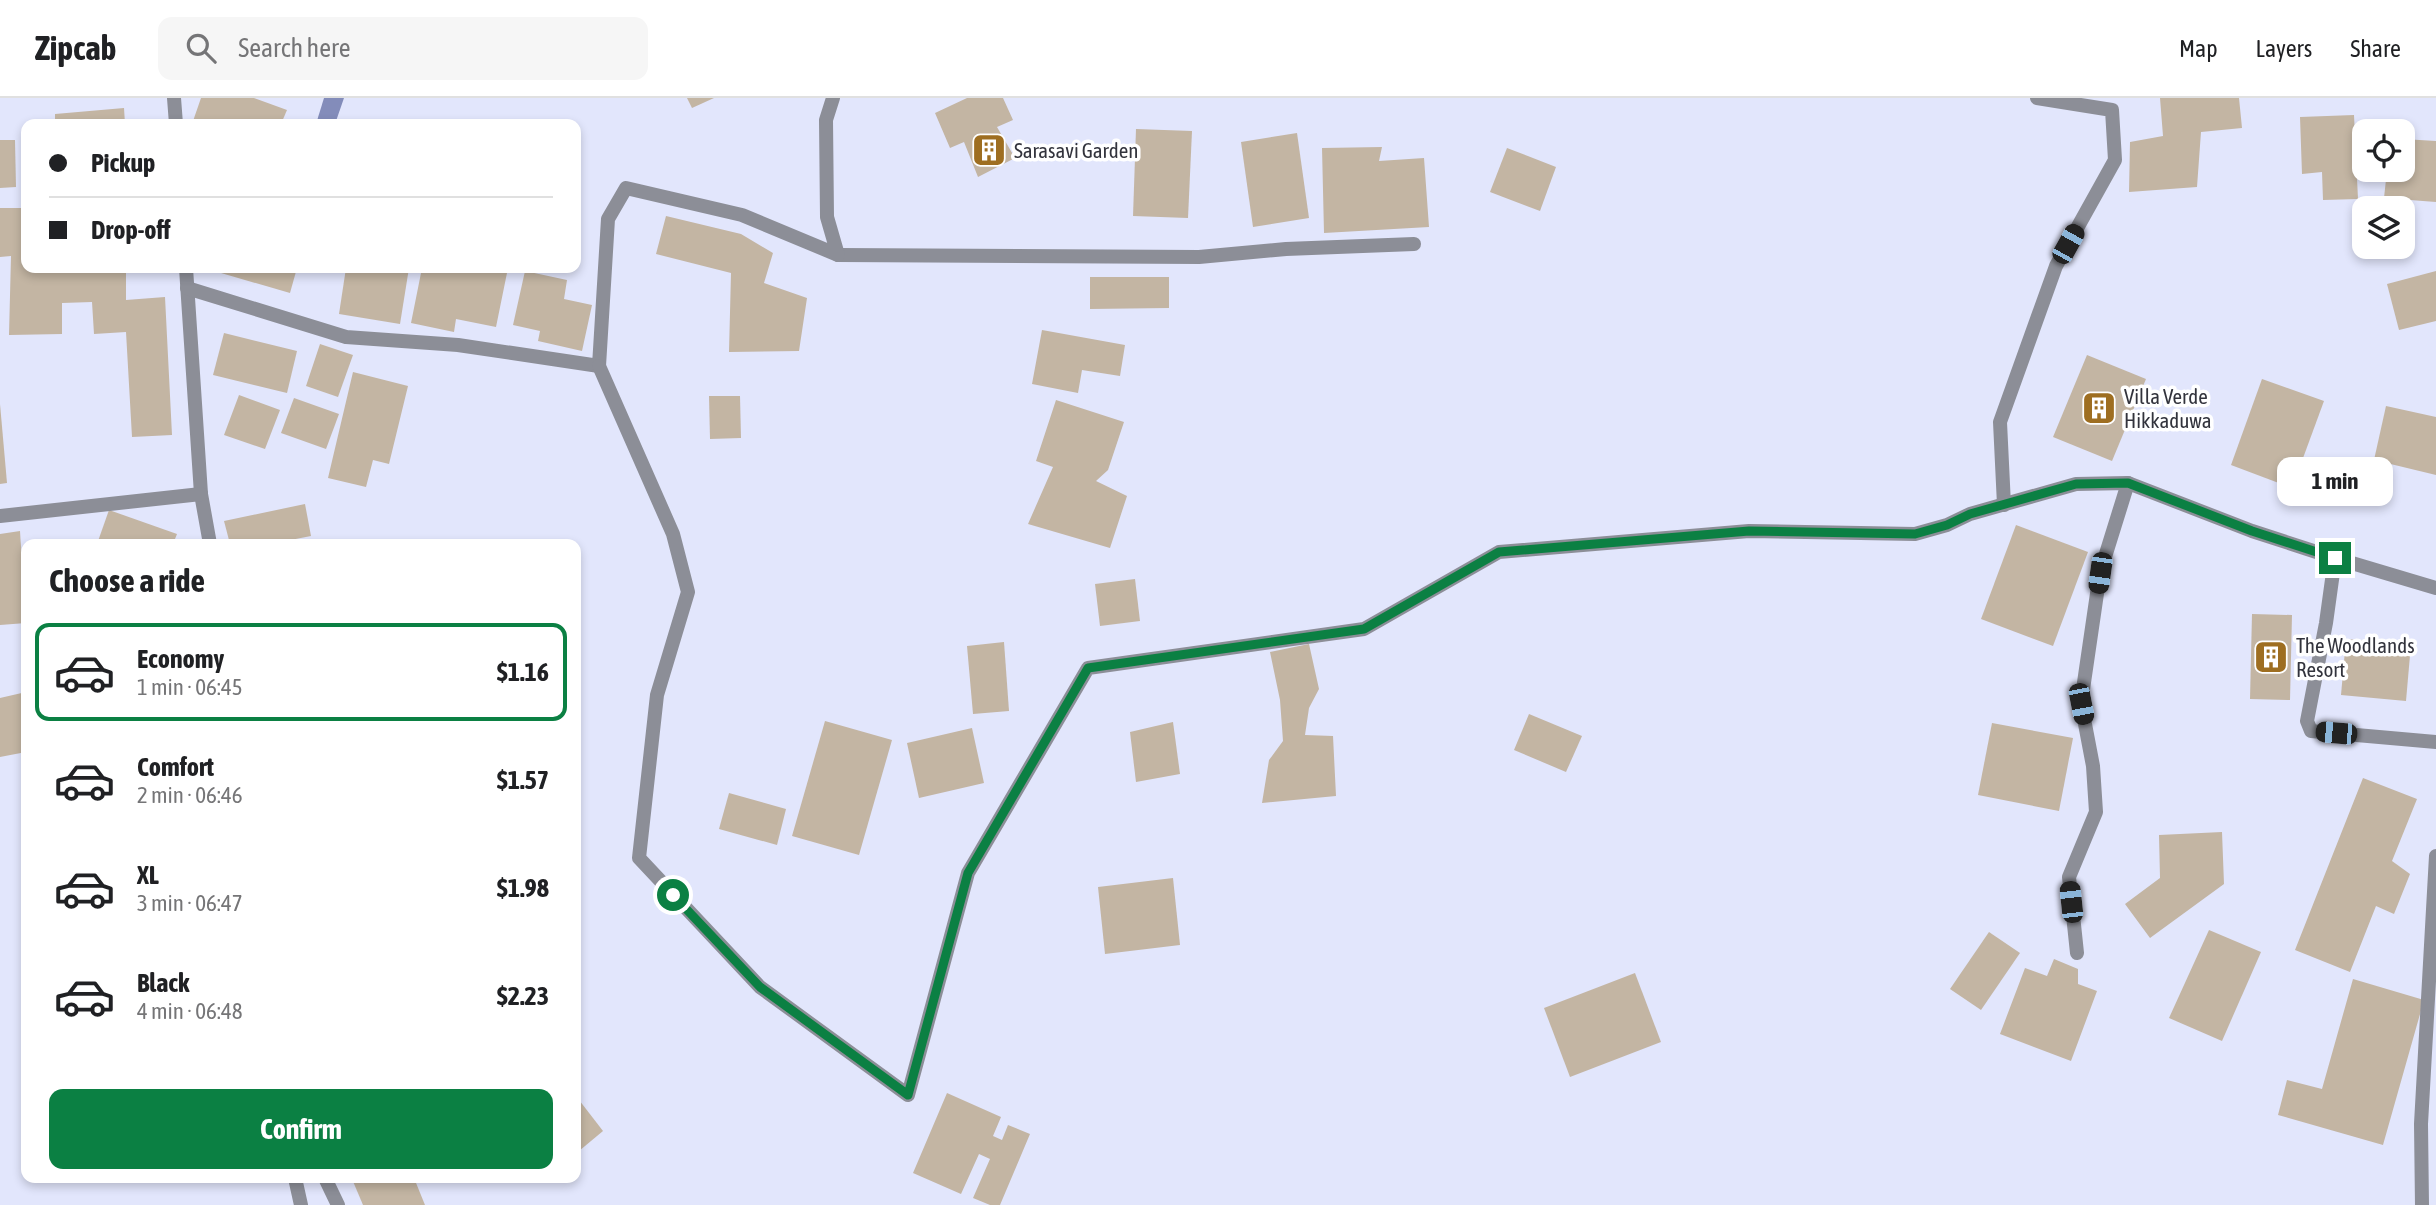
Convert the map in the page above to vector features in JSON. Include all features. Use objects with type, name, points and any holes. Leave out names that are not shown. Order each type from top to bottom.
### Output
[{"type":"street","points":[[174,98],[176,119]]},
{"type":"street","points":[[833,98],[826,121],[827,217],[838,255]]},
{"type":"street","points":[[2004,505],[2000,422],[2056,266],[2115,160],[2112,110],[2037,98]]},
{"type":"street","points":[[1414,244],[1286,249],[1199,257],[838,255],[742,215],[626,188],[608,219],[599,366],[673,534],[688,593],[657,695],[639,858],[760,987],[908,1095],[968,873],[1088,668],[1364,629],[1499,552],[1749,531],[1915,534],[2076,484],[2128,483],[2252,531],[2436,588]]},
{"type":"street","points":[[186,273],[201,494],[209,539]]},
{"type":"street","points":[[187,288],[346,337],[458,345],[599,366]]},
{"type":"street","points":[[2077,953],[2069,877],[2096,812],[2093,766],[2081,704],[2100,573],[2128,483]]},
{"type":"street","points":[[0,516],[201,494]]},
{"type":"street","points":[[2335,558],[2308,727],[2311,731],[2436,742]]},
{"type":"street","points":[[2423,1205],[2421,1124],[2436,856]]},
{"type":"street","points":[[296,1183],[302,1205]]},
{"type":"street","points":[[327,1183],[338,1205]]},
{"type":"water","points":[[324,98],[344,98],[337,119],[318,119]]},
{"type":"building","points":[[201,98],[254,98],[287,110],[283,119],[194,119]]},
{"type":"building","points":[[687,98],[714,98],[692,108]]},
{"type":"building","points":[[967,98],[1003,98],[1013,120],[997,127],[1015,158],[978,177],[964,142],[950,148],[935,113]]},
{"type":"building","points":[[2160,98],[2239,98],[2242,128],[2201,132],[2197,187],[2129,192],[2130,142],[2163,136]]},
{"type":"building","points":[[124,108],[125,119],[55,119],[55,114]]},
{"type":"building","points":[[2354,115],[2352,182],[2357,182],[2358,196],[2352,196],[2352,199],[2323,200],[2322,172],[2302,174],[2300,117]]},
{"type":"building","points":[[1136,129],[1192,131],[1188,218],[1133,216]]},
{"type":"building","points":[[1297,133],[1309,218],[1253,227],[1241,142]]},
{"type":"building","points":[[0,140],[15,140],[16,187],[0,188]]},
{"type":"building","points":[[2415,140],[2436,141],[2436,202],[2415,200],[2415,196],[2384,196],[2386,182],[2415,182]]},
{"type":"building","points":[[1382,147],[1379,161],[1424,158],[1429,227],[1324,233],[1322,148]]},
{"type":"building","points":[[1507,148],[1556,167],[1540,211],[1490,192]]},
{"type":"building","points":[[0,208],[21,208],[21,273],[126,273],[126,300],[165,297],[172,435],[132,437],[126,332],[94,334],[92,302],[62,303],[62,334],[9,335],[11,256],[0,257]]},
{"type":"building","points":[[666,216],[741,234],[773,253],[764,283],[807,298],[799,351],[729,352],[731,273],[656,254]]},
{"type":"building","points":[[2436,271],[2436,321],[2399,330],[2387,284]]},
{"type":"building","points":[[221,273],[296,273],[290,293]]},
{"type":"building","points":[[345,273],[408,273],[400,324],[339,314]]},
{"type":"building","points":[[421,273],[507,273],[496,327],[456,319],[454,332],[411,323]]},
{"type":"building","points":[[525,273],[567,280],[564,299],[592,305],[582,351],[538,341],[540,331],[513,325]]},
{"type":"building","points":[[1090,277],[1169,277],[1169,308],[1090,309]]},
{"type":"building","points":[[1042,330],[1125,345],[1120,376],[1082,370],[1078,393],[1032,384]]},
{"type":"building","points":[[224,333],[297,351],[287,393],[213,375]]},
{"type":"building","points":[[320,344],[353,355],[338,397],[306,386]]},
{"type":"building","name":"Villa Verde Hikkaduwa","points":[[2087,355],[2146,379],[2112,461],[2053,437]]},
{"type":"building","points":[[353,372],[408,386],[389,464],[373,460],[366,487],[328,478]]},
{"type":"building","points":[[2262,379],[2324,401],[2292,488],[2231,465]]},
{"type":"building","points":[[239,395],[280,410],[265,449],[224,435]]},
{"type":"building","points":[[709,396],[740,396],[741,438],[710,439]]},
{"type":"building","points":[[294,398],[339,414],[326,449],[281,433]]},
{"type":"building","points":[[1056,400],[1124,422],[1108,470],[1096,481],[1127,496],[1110,548],[1028,524],[1053,467],[1036,461]]},
{"type":"building","points":[[0,404],[7,483],[0,484]]},
{"type":"building","points":[[2386,406],[2436,417],[2436,475],[2374,460]]},
{"type":"building","points":[[305,504],[311,536],[296,539],[229,539],[224,521]]},
{"type":"building","points":[[109,510],[177,534],[175,539],[99,539]]},
{"type":"building","points":[[2016,525],[2088,552],[2053,646],[1981,619]]},
{"type":"building","points":[[20,531],[21,623],[0,625],[0,534]]},
{"type":"building","points":[[1135,579],[1140,621],[1100,626],[1095,584]]},
{"type":"building","name":"The Woodlands Resort","points":[[2252,614],[2292,615],[2290,700],[2250,699]]},
{"type":"building","points":[[2346,639],[2411,644],[2406,701],[2341,695]]},
{"type":"building","points":[[1004,642],[1009,711],[973,714],[967,646]]},
{"type":"building","points":[[1309,644],[1319,689],[1309,708],[1305,735],[1333,736],[1336,796],[1262,803],[1269,760],[1283,741],[1280,700],[1270,652]]},
{"type":"building","points":[[21,693],[21,753],[0,757],[0,698]]},
{"type":"building","points":[[1529,714],[1582,736],[1566,772],[1514,750]]},
{"type":"building","points":[[825,721],[892,740],[859,855],[792,836]]},
{"type":"building","points":[[1173,722],[1180,774],[1136,782],[1130,732]]},
{"type":"building","points":[[1992,723],[2073,738],[2059,811],[1978,795]]},
{"type":"building","points":[[972,728],[984,783],[919,798],[907,743]]},
{"type":"building","points":[[2363,778],[2417,799],[2392,861],[2410,874],[2394,914],[2376,906],[2350,972],[2295,950]]},
{"type":"building","points":[[729,793],[786,809],[777,845],[719,829]]},
{"type":"building","points":[[2222,832],[2224,884],[2150,938],[2125,904],[2160,878],[2159,835]]},
{"type":"building","points":[[1173,878],[1180,945],[1105,954],[1098,887]]},
{"type":"building","points":[[2209,930],[2261,952],[2222,1041],[2169,1018]]},
{"type":"building","points":[[1989,932],[2020,953],[1981,1010],[1950,989]]},
{"type":"building","points":[[2054,959],[2078,969],[2078,984],[2097,991],[2071,1061],[2000,1034],[2025,968],[2047,976]]},
{"type":"building","points":[[1635,973],[1661,1042],[1570,1077],[1544,1008]]},
{"type":"building","points":[[2353,979],[2424,1000],[2383,1145],[2278,1115],[2287,1080],[2322,1089]]},
{"type":"building","points":[[947,1093],[1001,1117],[993,1136],[1002,1140],[1008,1125],[1030,1134],[1000,1205],[990,1205],[973,1198],[990,1159],[979,1154],[961,1194],[913,1173]]},
{"type":"building","points":[[581,1102],[603,1131],[581,1149]]},
{"type":"building","points":[[354,1183],[416,1183],[425,1205],[363,1205]]},
{"type":"place","name":"Sarasavi Garden","points":[[989,150]]},
{"type":"place","name":"Villa Verde Hikkaduwa","points":[[2099,408]]},
{"type":"place","name":"The Woodlands Resort","points":[[2271,657]]},
{"type":"route","points":[[673,895],[760,987],[908,1095],[968,873],[1088,668],[1364,629],[1499,552],[1749,531],[1915,534],[1947,525],[1970,514],[2076,484],[2128,483],[2252,531],[2335,558]]}]
